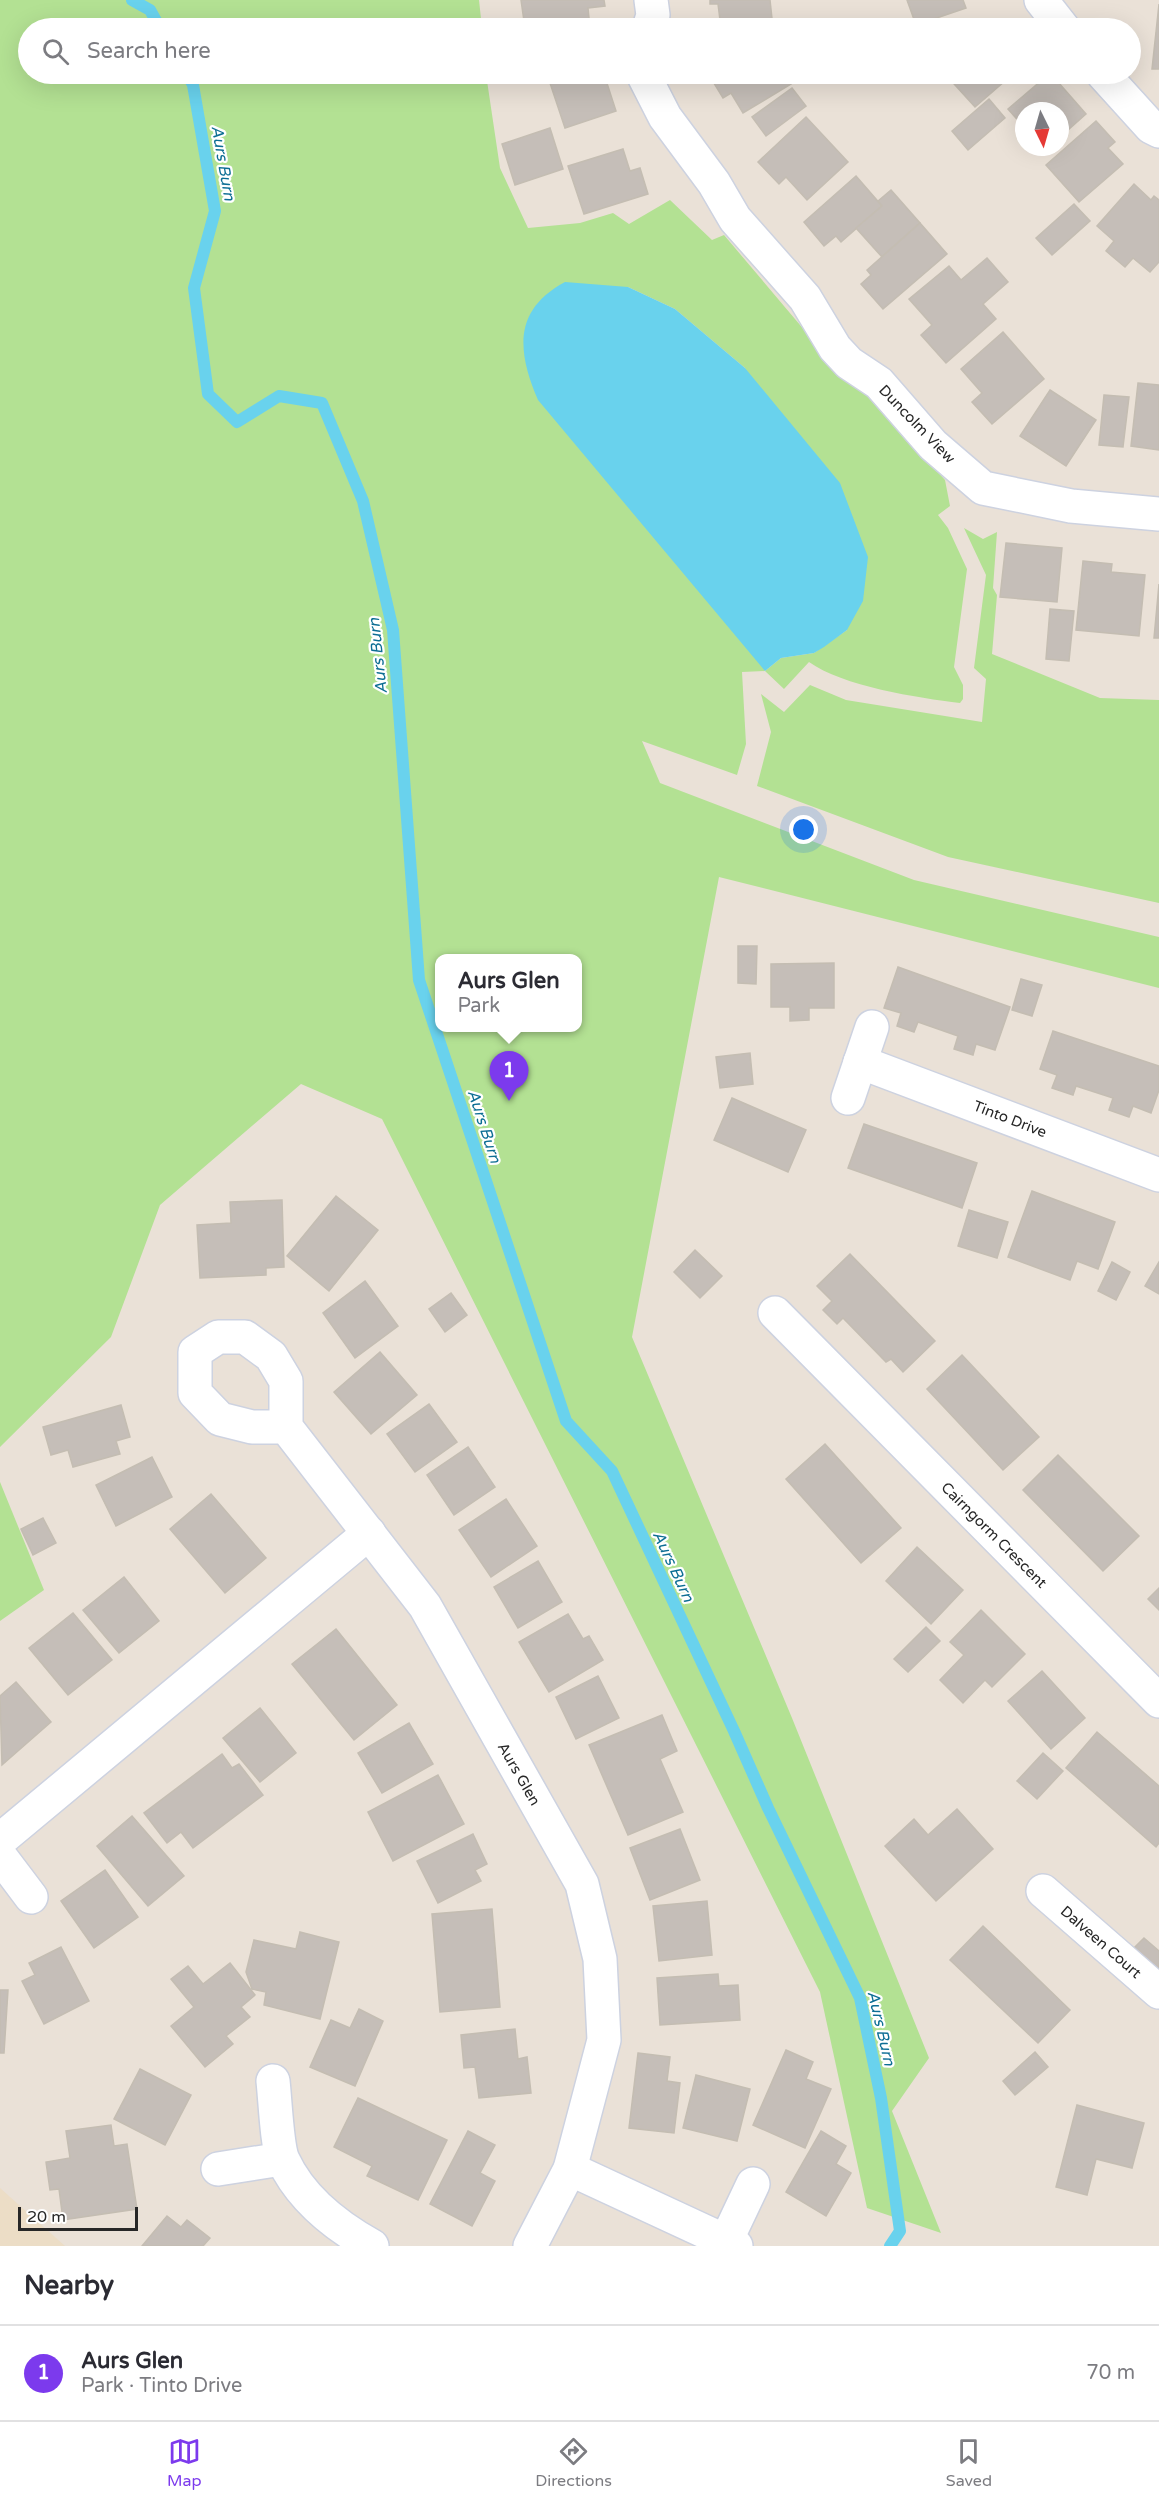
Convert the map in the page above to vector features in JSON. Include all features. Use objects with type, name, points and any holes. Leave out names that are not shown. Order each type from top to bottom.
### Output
[{"type":"street","points":[[651,0],[652,18]]},
{"type":"street","points":[[1041,0],[1055,18]]},
{"type":"street","name":"Duncolm View","points":[[648,84],[665,117],[714,183],[735,219],[805,298],[835,348],[849,363],[879,383],[933,445],[982,488],[1071,506],[1159,514]]},
{"type":"street","points":[[1112,84],[1151,127],[1159,131]]},
{"type":"street","points":[[848,1098],[872,1027]]},
{"type":"street","name":"Tinto Drive","points":[[860,1062],[1159,1176]]},
{"type":"street","name":"Cairngorm Crescent","points":[[775,1313],[823,1375],[1159,1701]]},
{"type":"street","name":"Aurs Glen","points":[[286,1427],[425,1606],[582,1884],[600,1959],[604,2040],[570,2169],[530,2246]]},
{"type":"street","points":[[0,1840],[369,1533]]},
{"type":"street","points":[[0,1856],[31,1897]]},
{"type":"street","name":"Dalveen Court","points":[[1043,1892],[1159,1992]]},
{"type":"street","points":[[273,2081],[282,2159],[306,2196],[343,2230],[372,2246]]},
{"type":"street","points":[[218,2169],[282,2159]]},
{"type":"street","points":[[570,2169],[731,2244],[753,2184]]},
{"type":"shaded area","points":[[0,2188],[65,2246],[0,2246]]},
{"type":"green space","points":[[0,0],[479,0],[481,18],[18,18],[18,84],[487,84],[500,168],[528,228],[580,223],[613,213],[629,224],[670,200],[712,240],[724,235],[811,338],[864,388],[945,480],[950,506],[938,515],[948,528],[967,569],[954,667],[963,685],[963,699],[960,703],[881,690],[841,678],[809,662],[784,689],[765,671],[742,672],[746,744],[737,775],[642,741],[660,783],[914,880],[1159,937],[1159,988],[719,877],[632,1337],[792,1718],[929,2058],[892,2111],[941,2233],[867,2208],[820,1992],[382,1119],[301,1084],[160,1205],[111,1337],[0,1447]],"holes":[[[628,287],[675,309],[745,368],[847,630],[814,653],[781,658],[765,671]]]},
{"type":"green space","points":[[964,528],[983,539],[997,532],[993,588],[997,595],[992,654],[1100,698],[1159,700],[1159,903],[948,857],[757,786],[771,732],[761,694],[784,712],[810,685],[846,700],[982,722],[986,679],[974,668],[986,575]]},
{"type":"green space","points":[[0,1482],[44,1590],[0,1621]]},
{"type":"water","points":[[565,282],[628,287],[675,309],[745,368],[840,483],[868,557],[863,601],[847,630],[814,653],[781,658],[765,671],[538,400],[526,365],[524,333],[528,319],[536,305],[548,293]]},
{"type":"building","points":[[521,0],[604,0],[605,6],[588,8],[589,18],[524,18]]},
{"type":"building","points":[[710,0],[770,0],[772,18],[720,18],[718,4],[710,4]]},
{"type":"building","points":[[907,0],[963,0],[966,8],[937,18],[913,18]]},
{"type":"building","points":[[1159,4],[1159,69],[1152,69]]},
{"type":"building","points":[[550,84],[607,84],[616,111],[565,128]]},
{"type":"building","points":[[714,84],[791,84],[743,113],[731,93],[723,98]]},
{"type":"building","points":[[954,84],[1001,84],[975,107]]},
{"type":"building","points":[[1037,84],[1060,84],[1086,114],[1069,129],[1069,102],[1016,102]]},
{"type":"building","points":[[792,88],[806,106],[766,136],[752,117]]},
{"type":"building","points":[[989,99],[1005,118],[968,150],[952,131]]},
{"type":"building","points":[[1015,103],[1015,117],[1008,109]]},
{"type":"building","points":[[806,117],[848,162],[807,200],[786,177],[779,184],[758,162]]},
{"type":"building","points":[[1096,121],[1115,142],[1108,148],[1123,164],[1079,202],[1046,165],[1056,156],[1069,156],[1069,145]]},
{"type":"building","points":[[550,128],[563,169],[515,185],[502,144]]},
{"type":"building","points":[[623,149],[630,171],[640,168],[648,194],[584,214],[568,166]]},
{"type":"building","points":[[856,176],[882,206],[841,242],[836,236],[824,246],[804,222]]},
{"type":"building","points":[[1134,184],[1151,200],[1154,196],[1159,200],[1159,262],[1150,272],[1133,258],[1125,267],[1106,251],[1114,241],[1097,226]]},
{"type":"building","points":[[891,190],[920,223],[882,257],[856,228],[882,206],[878,201]]},
{"type":"building","points":[[1074,204],[1090,221],[1052,255],[1036,238]]},
{"type":"building","points":[[920,223],[947,254],[883,309],[861,284],[871,275],[867,270]]},
{"type":"building","points":[[987,258],[1008,282],[983,304],[996,319],[946,363],[921,335],[932,325],[909,299],[949,266],[961,280]]},
{"type":"building","points":[[1003,332],[1044,379],[992,424],[972,402],[982,393],[961,369]]},
{"type":"building","points":[[1138,383],[1159,385],[1159,450],[1131,446]]},
{"type":"building","points":[[1050,390],[1096,420],[1066,466],[1020,436]]},
{"type":"building","points":[[1104,395],[1129,397],[1123,447],[1099,445]]},
{"type":"building","points":[[1006,543],[1062,548],[1057,602],[1000,597]]},
{"type":"building","points":[[1083,561],[1112,564],[1111,572],[1145,575],[1139,636],[1076,630]]},
{"type":"building","points":[[1159,584],[1159,638],[1154,638]]},
{"type":"building","points":[[1050,609],[1074,611],[1069,661],[1046,659]]},
{"type":"building","points":[[738,946],[757,946],[756,984],[738,983]]},
{"type":"building","points":[[834,963],[834,1008],[809,1008],[809,1020],[790,1021],[790,1007],[771,1007],[771,964]]},
{"type":"building","points":[[898,967],[1010,1007],[995,1050],[976,1044],[973,1055],[954,1049],[958,1036],[918,1022],[914,1032],[897,1026],[901,1013],[884,1008]]},
{"type":"building","points":[[1021,979],[1042,985],[1032,1016],[1012,1010]]},
{"type":"building","points":[[1053,1031],[1159,1066],[1159,1090],[1151,1113],[1133,1106],[1129,1117],[1109,1110],[1113,1098],[1076,1086],[1073,1095],[1052,1088],[1057,1075],[1040,1069]]},
{"type":"building","points":[[750,1053],[753,1084],[720,1088],[716,1057]]},
{"type":"building","points":[[732,1098],[806,1130],[788,1172],[714,1140]]},
{"type":"building","points":[[864,1124],[977,1163],[962,1208],[848,1168]]},
{"type":"building","points":[[1032,1191],[1115,1222],[1098,1269],[1077,1261],[1070,1280],[1008,1257]]},
{"type":"building","points":[[336,1196],[378,1230],[329,1291],[287,1256]]},
{"type":"building","points":[[282,1200],[284,1267],[266,1268],[266,1275],[200,1278],[197,1225],[231,1223],[230,1202]]},
{"type":"building","points":[[969,1210],[1008,1222],[997,1258],[958,1246]]},
{"type":"building","points":[[695,1250],[722,1276],[700,1298],[674,1272]]},
{"type":"building","points":[[850,1254],[935,1341],[903,1372],[891,1359],[886,1362],[843,1318],[837,1324],[823,1310],[832,1301],[817,1286]]},
{"type":"building","points":[[1112,1262],[1130,1272],[1116,1300],[1098,1291]]},
{"type":"building","points":[[1159,1262],[1159,1294],[1145,1286]]},
{"type":"building","points":[[365,1281],[398,1326],[355,1358],[323,1313]]},
{"type":"building","points":[[451,1293],[467,1315],[445,1332],[429,1309]]},
{"type":"building","points":[[380,1352],[417,1395],[371,1434],[334,1392]]},
{"type":"building","points":[[962,1355],[1039,1437],[1003,1470],[927,1389]]},
{"type":"building","points":[[429,1404],[457,1442],[415,1472],[387,1434]]},
{"type":"building","points":[[121,1405],[130,1437],[116,1441],[120,1454],[73,1467],[68,1450],[51,1455],[43,1427]]},
{"type":"building","points":[[825,1444],[901,1528],[861,1563],[786,1479]]},
{"type":"building","points":[[468,1447],[495,1487],[454,1515],[427,1475]]},
{"type":"building","points":[[1058,1455],[1139,1536],[1103,1571],[1023,1490]]},
{"type":"building","points":[[152,1457],[172,1497],[116,1526],[96,1485]]},
{"type":"building","points":[[211,1494],[266,1558],[225,1593],[170,1529]]},
{"type":"building","points":[[506,1499],[537,1546],[491,1577],[459,1530]]},
{"type":"building","points":[[43,1518],[56,1543],[33,1555],[21,1529]]},
{"type":"building","points":[[917,1547],[963,1590],[931,1624],[886,1581]]},
{"type":"building","points":[[538,1561],[562,1602],[518,1628],[494,1587]]},
{"type":"building","points":[[124,1577],[159,1621],[119,1653],[83,1610]]},
{"type":"building","points":[[1159,1588],[1159,1610],[1148,1599]]},
{"type":"building","points":[[981,1610],[1025,1654],[992,1687],[985,1680],[963,1703],[940,1680],[964,1655],[950,1642]]},
{"type":"building","points":[[73,1613],[112,1660],[68,1695],[29,1648]]},
{"type":"building","points":[[568,1614],[583,1639],[589,1636],[603,1660],[549,1692],[519,1642]]},
{"type":"building","points":[[926,1627],[940,1641],[908,1672],[894,1659]]},
{"type":"building","points":[[336,1629],[397,1705],[354,1740],[292,1664]]},
{"type":"building","points":[[1042,1671],[1085,1718],[1051,1749],[1008,1701]]},
{"type":"building","points":[[598,1676],[619,1718],[576,1739],[556,1697]]},
{"type":"building","points":[[16,1682],[51,1722],[2,1765],[0,1696]]},
{"type":"building","points":[[260,1708],[296,1753],[260,1782],[223,1738]]},
{"type":"building","points":[[662,1715],[677,1751],[660,1759],[683,1812],[628,1835],[589,1745]]},
{"type":"building","points":[[409,1723],[433,1764],[382,1793],[358,1753]]},
{"type":"building","points":[[1097,1732],[1159,1786],[1159,1843],[1156,1847],[1066,1768]]},
{"type":"building","points":[[1043,1753],[1063,1771],[1037,1799],[1017,1781]]},
{"type":"building","points":[[222,1754],[232,1768],[239,1764],[263,1795],[193,1848],[181,1832],[167,1843],[144,1813]]},
{"type":"building","points":[[438,1775],[464,1824],[393,1861],[368,1812]]},
{"type":"building","points":[[957,1809],[993,1849],[936,1901],[885,1846],[914,1819],[928,1835]]},
{"type":"building","points":[[132,1816],[184,1876],[148,1906],[97,1846]]},
{"type":"building","points":[[680,1829],[700,1880],[650,1900],[630,1848]]},
{"type":"building","points":[[473,1834],[487,1864],[475,1870],[481,1881],[438,1903],[417,1861]]},
{"type":"building","points":[[105,1870],[138,1917],[94,1948],[61,1901]]},
{"type":"building","points":[[707,1901],[712,1955],[659,1961],[653,1906]]},
{"type":"building","points":[[492,1909],[500,2007],[440,2012],[432,1914]]},
{"type":"building","points":[[983,1926],[1070,2010],[1038,2043],[950,1960]]},
{"type":"building","points":[[300,1932],[339,1942],[320,2019],[264,2005],[266,1992],[252,1989],[246,1972],[254,1940],[296,1949]]},
{"type":"building","points":[[1144,1938],[1159,1951],[1159,1970],[1132,1950]]},
{"type":"building","points":[[61,1947],[89,2001],[44,2024],[22,1981],[35,1975],[29,1963]]},
{"type":"building","points":[[230,1963],[255,1995],[241,2007],[250,2017],[226,2036],[233,2044],[205,2067],[171,2026],[194,2007],[171,1979],[188,1966],[203,1984]]},
{"type":"building","points":[[718,1974],[719,1986],[738,1985],[740,2020],[660,2025],[657,1978]]},
{"type":"building","points":[[0,1990],[8,1990],[4,2053],[0,2053]]},
{"type":"building","points":[[359,2009],[383,2021],[355,2086],[310,2067],[331,2020],[350,2028]]},
{"type":"building","points":[[515,2029],[518,2059],[527,2057],[531,2093],[479,2098],[475,2067],[464,2068],[461,2035]]},
{"type":"building","points":[[786,2050],[813,2062],[806,2079],[831,2089],[805,2148],[753,2125]]},
{"type":"building","points":[[1035,2052],[1048,2067],[1015,2095],[1003,2081]]},
{"type":"building","points":[[638,2053],[670,2057],[667,2081],[680,2083],[674,2133],[629,2128]]},
{"type":"building","points":[[140,2069],[191,2095],[165,2145],[114,2119]]},
{"type":"building","points":[[696,2075],[750,2089],[737,2141],[683,2128]]},
{"type":"building","points":[[358,2098],[447,2140],[418,2200],[367,2176],[372,2166],[334,2147]]},
{"type":"building","points":[[1077,2105],[1144,2123],[1132,2168],[1096,2159],[1087,2195],[1056,2187]]},
{"type":"building","points":[[111,2125],[114,2146],[127,2144],[137,2209],[63,2220],[59,2189],[50,2190],[46,2162],[70,2158],[66,2131]]},
{"type":"building","points":[[468,2131],[495,2145],[480,2173],[495,2181],[472,2226],[430,2204]]},
{"type":"building","points":[[821,2131],[846,2146],[836,2164],[851,2173],[826,2216],[786,2192]]},
{"type":"building","points":[[167,2216],[181,2227],[187,2220],[210,2238],[203,2246],[142,2246]]},
{"type":"waterway","name":"Aurs Burn","points":[[132,0],[150,10],[154,18]]},
{"type":"waterway","name":"Aurs Burn","points":[[192,84],[215,211],[194,288],[208,394],[237,422],[279,396],[322,403],[363,501],[393,630],[419,980],[435,1028]]},
{"type":"waterway","name":"Aurs Burn","points":[[436,1032],[566,1421],[612,1471],[768,1808],[860,1998],[881,2098],[900,2231],[890,2246]]},
{"type":"place","name":"Aurs Glen","points":[[509,1101]]}]
